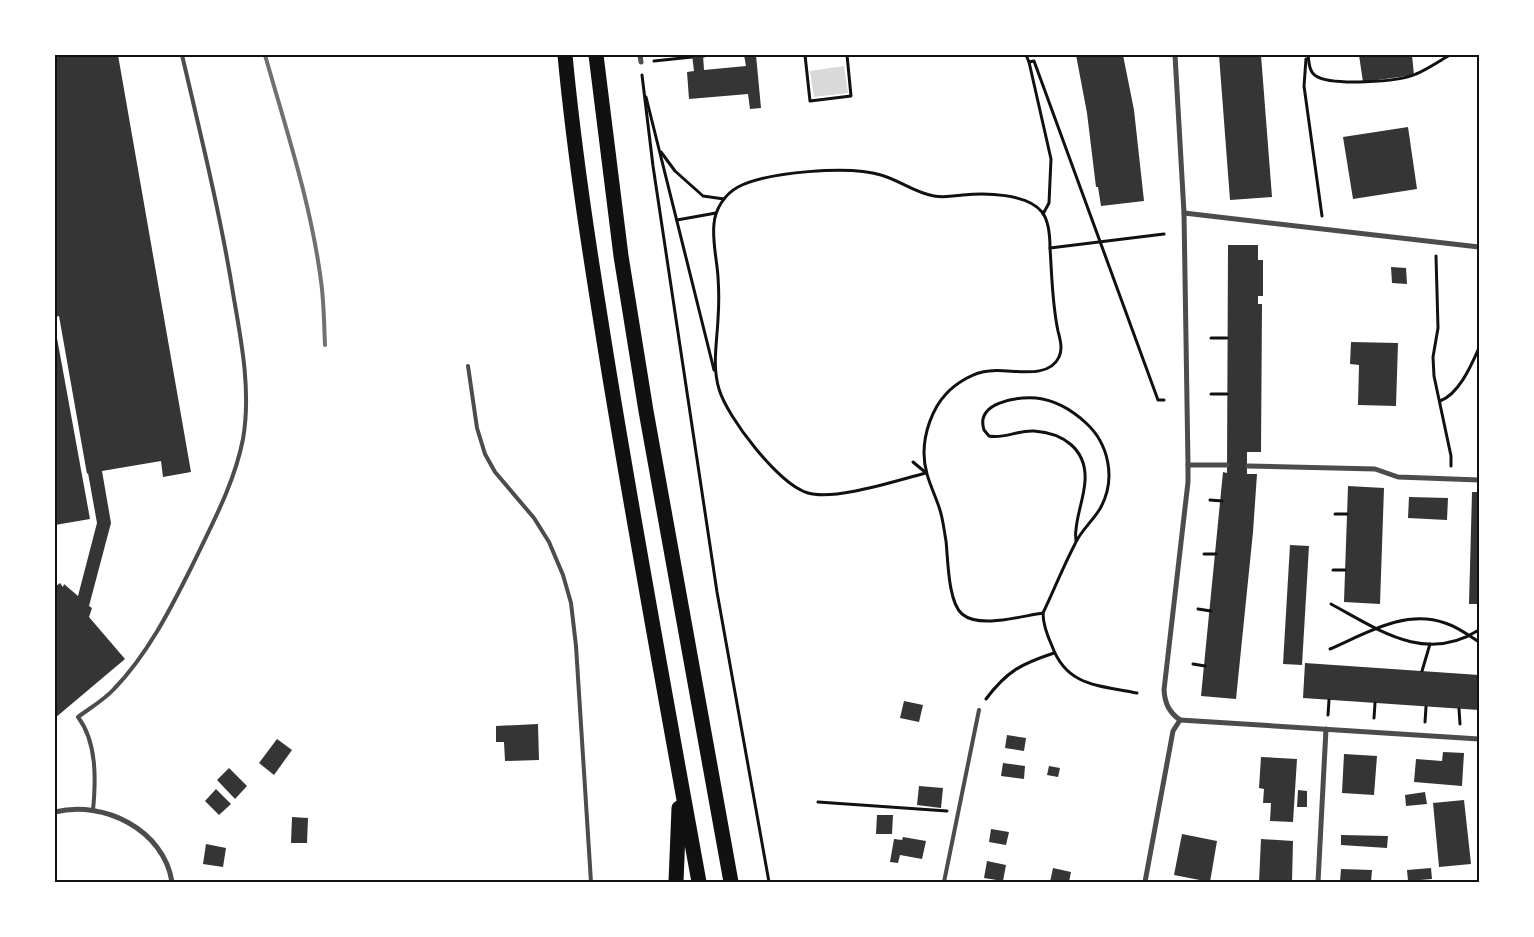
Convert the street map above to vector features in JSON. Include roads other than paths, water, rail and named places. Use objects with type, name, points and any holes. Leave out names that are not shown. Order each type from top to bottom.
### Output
[{"type":"highway","points":[[565,55],[596,292],[642,567],[699,882]]},
{"type":"highway","points":[[596,55],[610,178],[628,305],[731,882]]},
{"type":"highway","points":[[676,882],[681,781]]},
{"type":"street","points":[[640,55],[641,62]]},
{"type":"street","points":[[1175,55],[1184,213],[1188,465],[1187,492],[1164,690],[1165,702],[1169,710],[1180,720],[1479,739]]},
{"type":"street","points":[[1184,213],[1479,247]]},
{"type":"street","points":[[1188,465],[1227,465]]},
{"type":"street","points":[[1248,466],[1375,469],[1398,477],[1479,480]]},
{"type":"street","points":[[1145,882],[1174,732],[1180,720]]},
{"type":"street","points":[[1318,882],[1326,729]]},
{"type":"street","points":[[55,812],[78,809],[93,810],[128,822],[144,833],[164,857],[172,882]]},
{"type":"lane","points":[[93,810],[94,777],[92,750],[88,735],[78,717],[113,691],[141,656],[157,632],[187,576],[231,485],[238,462],[246,413],[243,359],[225,242],[182,55]]},
{"type":"lane","points":[[468,366],[477,428],[485,454],[495,472],[534,518],[549,542],[563,575],[571,604],[576,646],[590,882]]},
{"type":"lane","points":[[944,882],[979,710]]},
{"type":"railway","points":[[265,55],[297,167],[317,252],[322,289],[325,345]]}]
